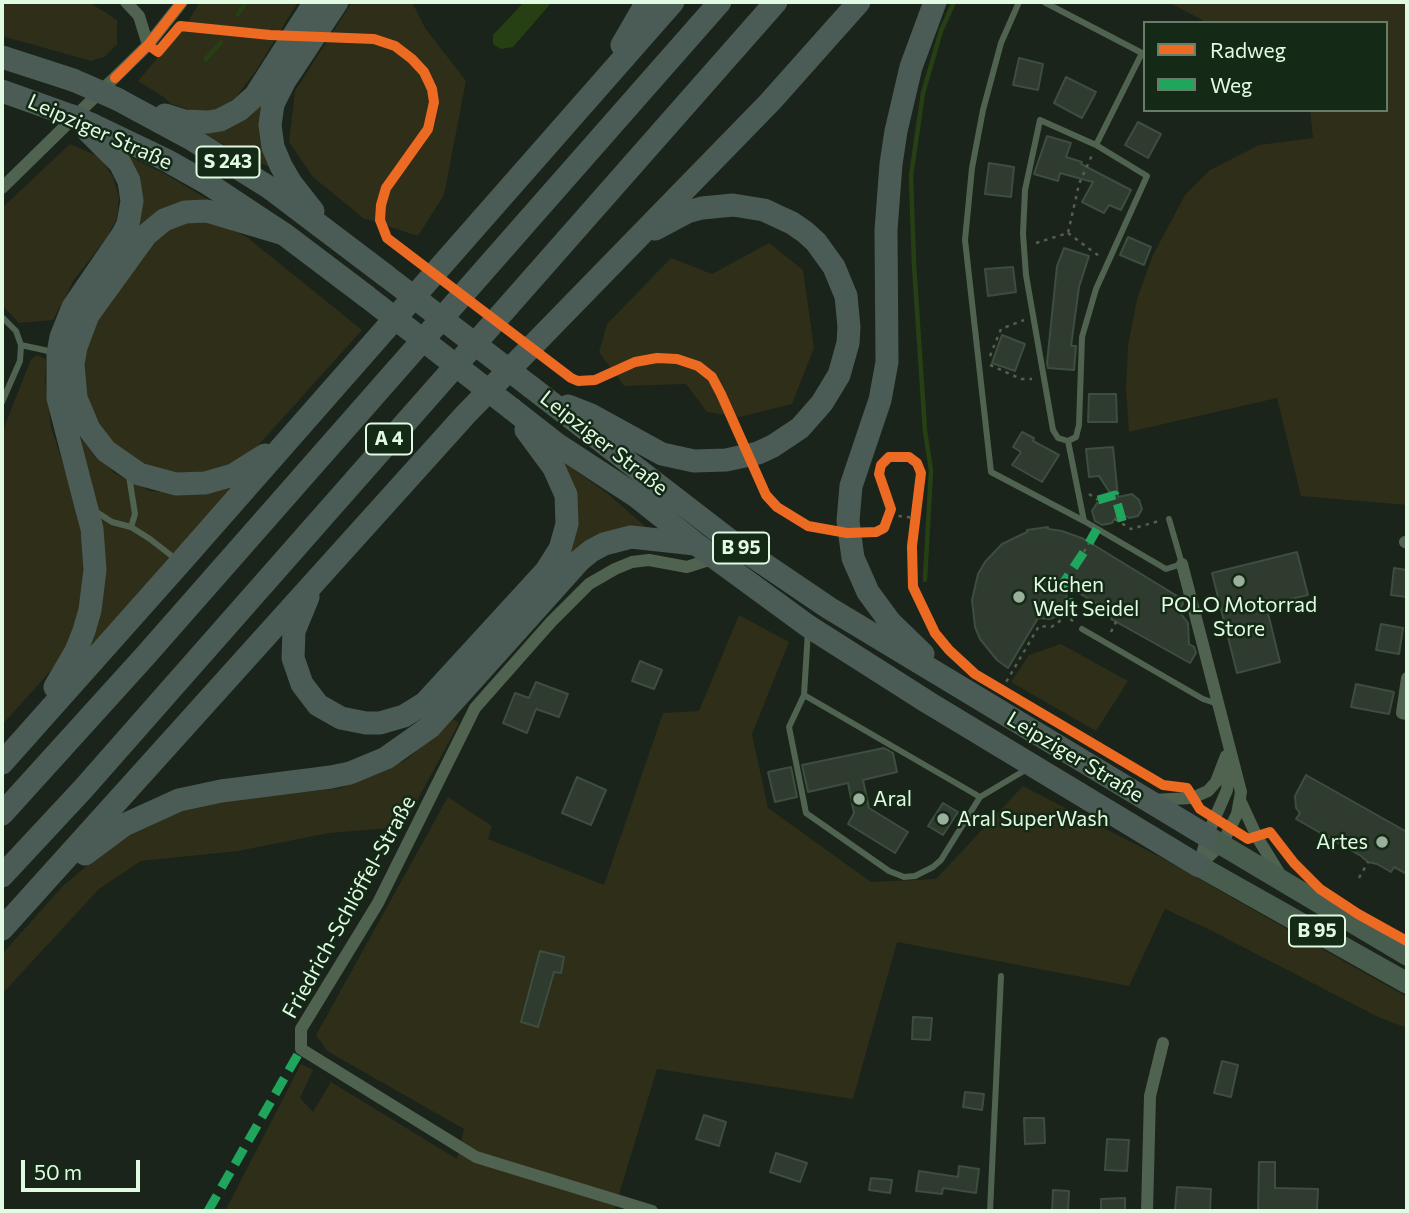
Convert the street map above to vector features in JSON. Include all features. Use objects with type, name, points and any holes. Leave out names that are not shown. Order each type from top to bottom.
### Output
[{"type":"highway","points":[[117,99],[184,121],[208,122],[230,116],[255,96],[315,2]]},
{"type":"highway","points":[[332,235],[291,183],[273,147],[270,125],[273,104],[284,82],[337,2]]},
{"type":"highway","points":[[598,87],[647,2]]},
{"type":"highway","points":[[2,763],[673,2]]},
{"type":"highway","name":"A 4","points":[[2,814],[146,655],[720,2]]},
{"type":"highway","name":"A 4","points":[[2,876],[83,789],[776,2]]},
{"type":"highway","points":[[2,929],[475,405],[769,102],[859,2]]},
{"type":"highway","points":[[934,2],[911,67],[896,131],[886,230],[887,362],[880,400],[851,486],[848,521],[856,567],[878,608],[953,682]]},
{"type":"highway","name":"Leipziger Straße","points":[[2,57],[73,80],[117,99],[223,158],[270,188],[736,545],[829,608],[1214,840]]},
{"type":"highway","name":"Leipziger Straße","points":[[2,91],[46,106],[166,160],[207,183],[284,234],[558,445],[636,496],[696,544],[808,626],[1031,766],[1199,866]]},
{"type":"highway","points":[[26,735],[66,670],[80,641],[94,589],[95,552],[87,505],[63,421],[57,383],[61,337],[73,307],[123,234],[131,213],[131,190],[125,172],[114,155],[84,124]]},
{"type":"highway","points":[[537,391],[591,415],[662,454],[710,461],[742,457],[780,442],[812,416],[831,390],[848,343],[849,312],[841,281],[834,267],[821,248],[805,232],[764,210],[718,205],[687,212],[639,237]]},
{"type":"highway","points":[[284,234],[208,211],[174,215],[164,220],[146,235],[92,308],[76,347],[74,372],[76,398],[97,440],[127,468],[163,482],[191,485],[233,475],[285,442]]},
{"type":"highway","points":[[317,578],[298,617],[292,644],[296,671],[309,695],[329,712],[341,718],[366,723],[404,716],[425,703],[545,571],[565,537],[568,509],[561,481],[512,410]]},
{"type":"highway","points":[[38,890],[109,834],[179,800],[221,791],[331,778],[386,758],[430,727],[591,551],[604,544],[631,537],[696,544]]},
{"type":"main road","name":"Leipziger Straße","points":[[1214,840],[1407,956]]},
{"type":"main road","name":"Leipziger Straße","points":[[1199,866],[1407,983]]},
{"type":"street","points":[[126,2],[139,16],[148,45]]},
{"type":"street","points":[[2,188],[148,45],[182,2]]},
{"type":"street","name":"Friedrich-Schlöffel-Straße","points":[[652,1211],[476,1157],[301,1049],[301,1029],[378,903],[475,708],[551,621],[589,584],[632,562],[649,560],[687,567],[715,558]]},
{"type":"street","points":[[1182,564],[1239,781],[1240,800],[1231,828],[1214,840]]},
{"type":"street","points":[[1404,713],[1407,678]]},
{"type":"street","points":[[1147,800],[1192,798],[1208,791],[1216,782],[1230,745]]},
{"type":"street","points":[[1199,866],[1214,840],[1227,790],[1230,745]]},
{"type":"street","points":[[1240,800],[1257,837],[1285,882]]},
{"type":"street","points":[[1147,1211],[1150,1096],[1163,1043]]},
{"type":"lane","points":[[1019,2],[1001,43],[983,110],[972,168],[965,240],[991,472],[1084,521],[1166,569],[1182,564],[1169,519]]},
{"type":"lane","points":[[1044,2],[1143,52]]},
{"type":"lane","points":[[1096,145],[1143,55]]},
{"type":"lane","points":[[1040,120],[1096,145],[1147,176],[1096,289],[1082,337],[1079,425],[1076,437],[1068,441],[1058,438],[1053,430],[1026,275],[1025,190],[1040,120]]},
{"type":"lane","points":[[2,317],[16,331],[21,345],[20,361],[2,402]]},
{"type":"lane","points":[[21,345],[58,353]]},
{"type":"lane","points":[[1068,441],[1084,521]]},
{"type":"lane","points":[[127,468],[135,514],[131,527]]},
{"type":"lane","points":[[87,505],[112,522],[131,527],[180,563]]},
{"type":"lane","points":[[808,626],[804,695],[789,727],[806,813],[889,871],[904,877],[915,876],[933,867],[941,860],[979,797],[1031,766]]},
{"type":"lane","points":[[1083,629],[1196,695],[1220,705]]},
{"type":"lane","points":[[804,695],[979,797]]},
{"type":"lane","points":[[990,1211],[1001,976]]},
{"type":"path","points":[[1068,233],[1079,184],[1096,145]]},
{"type":"path","points":[[1024,247],[1068,233]]},
{"type":"path","points":[[1068,233],[1107,262]]},
{"type":"path","points":[[1034,317],[1001,329],[989,359],[990,367],[1021,379],[1044,377]]},
{"type":"path","points":[[890,515],[915,518]]},
{"type":"path","points":[[1115,519],[1131,528],[1169,519]]},
{"type":"path","points":[[1084,552],[1089,543]]},
{"type":"path","points":[[1002,689],[1039,626],[1051,627],[1064,613],[1083,629]]},
{"type":"path","points":[[1105,641],[1119,617]]},
{"type":"path","points":[[1359,878],[1368,863]]},
{"type":"shaded area","points":[[2,2],[89,2],[117,20],[117,44],[104,57],[91,61],[2,36]]},
{"type":"shaded area","points":[[200,2],[298,2],[255,72],[236,97],[219,109],[197,112],[171,104],[138,81],[189,20]]},
{"type":"shaded area","points":[[352,2],[412,2],[425,28],[466,81],[444,195],[418,236],[363,218],[313,177],[289,142],[295,91]]},
{"type":"shaded area","points":[[524,2],[552,2],[513,47],[501,49],[493,44],[493,35]]},
{"type":"shaded area","points":[[1168,2],[1407,2],[1407,505],[1301,496],[1277,398],[1129,432],[1126,389],[1128,345],[1137,299],[1153,255],[1185,195],[1210,170],[1259,145],[1313,138],[1310,112],[1388,112],[1388,21],[1204,21]]},
{"type":"shaded area","points":[[270,85],[271,168],[201,133]]},
{"type":"shaded area","points":[[70,144],[100,157],[113,177],[119,197],[117,218],[107,237],[74,280],[53,320],[19,323],[2,305],[2,208]]},
{"type":"shaded area","points":[[128,156],[207,199],[166,208],[131,238]]},
{"type":"shaded area","points":[[184,222],[217,222],[248,238],[362,330],[245,460],[216,475],[183,477],[146,470],[99,432],[87,404],[82,378],[87,343],[100,313],[149,244],[164,231]]},
{"type":"shaded area","points":[[769,243],[803,270],[814,348],[792,404],[740,417],[707,412],[686,384],[624,386],[599,352],[607,324],[671,258],[712,274]]},
{"type":"shaded area","points":[[38,355],[46,360],[45,380],[51,427],[74,497],[84,552],[84,595],[72,647],[2,725],[2,433],[31,359]]},
{"type":"shaded area","points":[[79,432],[114,473],[150,491],[202,495],[230,484],[235,489],[95,649],[88,646],[76,434]]},
{"type":"shaded area","points":[[566,464],[607,493],[647,528],[562,561],[561,465]]},
{"type":"shaded area","points":[[739,615],[789,642],[752,734],[768,808],[871,882],[936,879],[1023,786],[1164,859],[1407,997],[1407,1028],[1378,1017],[1165,909],[1129,986],[897,942],[853,1099],[657,1069],[614,1211],[225,1211],[301,1064],[313,1070],[300,1098],[313,1112],[331,1082],[457,1159],[464,1129],[327,1051],[316,1035],[448,797],[492,826],[488,839],[604,885],[663,713],[699,711]]},
{"type":"shaded area","points":[[1061,644],[1128,681],[1096,731],[1011,682],[1029,655]]},
{"type":"shaded area","points":[[453,719],[459,723],[403,827],[329,833],[238,851],[141,861],[99,889],[2,994],[2,954],[64,885],[119,839],[166,814],[223,801],[341,788],[406,760]]},
{"type":"building","points":[[1019,58],[1043,64],[1038,90],[1013,85]]},
{"type":"building","points":[[1066,77],[1096,92],[1082,118],[1054,103]]},
{"type":"building","points":[[1138,122],[1161,134],[1148,158],[1125,145]]},
{"type":"building","points":[[1047,136],[1071,143],[1066,157],[1082,162],[1081,164],[1131,190],[1121,210],[1109,205],[1104,213],[1082,202],[1093,182],[1060,173],[1058,181],[1034,174]]},
{"type":"building","points":[[989,163],[1014,167],[1011,197],[985,194]]},
{"type":"building","points":[[1128,237],[1151,247],[1144,265],[1120,255]]},
{"type":"building","points":[[1064,248],[1089,256],[1079,287],[1071,346],[1076,346],[1074,370],[1048,368],[1047,363],[1057,266]]},
{"type":"building","points":[[1013,267],[1016,292],[988,296],[985,269]]},
{"type":"building","points":[[1002,335],[1025,344],[1015,371],[992,363]]},
{"type":"building","points":[[1089,394],[1116,394],[1117,422],[1088,422]]},
{"type":"building","points":[[1022,432],[1059,455],[1042,482],[1012,465],[1021,452],[1013,447]]},
{"type":"building","points":[[1113,447],[1118,497],[1132,494],[1139,500],[1142,509],[1138,516],[1129,518],[1119,512],[1112,523],[1102,525],[1095,521],[1092,511],[1097,503],[1114,499],[1099,476],[1089,477],[1086,449]]},
{"type":"building","points":[[1048,527],[1084,539],[1182,599],[1183,604],[1179,611],[1188,623],[1189,644],[1194,647],[1196,653],[1190,663],[1111,619],[1114,614],[1067,586],[1066,606],[1060,615],[1050,619],[1038,618],[1008,668],[997,660],[980,639],[975,627],[972,600],[978,574],[1002,544],[1027,530]]},
{"type":"building","points":[[1297,552],[1308,595],[1266,605],[1280,662],[1237,673],[1212,573]]},
{"type":"building","points":[[1394,568],[1407,570],[1407,597],[1391,595]]},
{"type":"building","points":[[1381,624],[1403,628],[1399,654],[1376,650]]},
{"type":"building","points":[[640,661],[662,670],[654,689],[632,681]]},
{"type":"building","points":[[536,682],[568,694],[559,717],[536,709],[527,733],[503,723],[515,693],[529,698]]},
{"type":"building","points":[[1356,684],[1394,692],[1389,714],[1351,707]]},
{"type":"building","name":"Aral","points":[[884,748],[893,753],[897,772],[863,780],[869,808],[908,832],[895,853],[848,824],[854,813],[848,783],[808,792],[802,765]]},
{"type":"building","points":[[791,767],[797,797],[775,802],[768,772]]},
{"type":"building","points":[[1306,775],[1407,832],[1407,874],[1394,867],[1391,872],[1368,862],[1296,819],[1300,813],[1296,808],[1295,796]]},
{"type":"building","points":[[577,777],[606,790],[591,825],[562,813]]},
{"type":"building","name":"Aral SuperWash","points":[[943,803],[958,812],[943,835],[928,826]]},
{"type":"building","points":[[540,951],[564,957],[561,973],[554,972],[538,1027],[521,1022]]},
{"type":"building","points":[[913,1017],[932,1018],[930,1040],[912,1039]]},
{"type":"building","points":[[1222,1061],[1238,1065],[1231,1097],[1214,1093]]},
{"type":"building","points":[[965,1092],[984,1094],[982,1110],[963,1107]]},
{"type":"building","points":[[704,1115],[726,1122],[719,1146],[696,1139]]},
{"type":"building","points":[[1024,1118],[1044,1118],[1045,1143],[1025,1144]]},
{"type":"building","points":[[1107,1139],[1129,1140],[1127,1171],[1105,1170]]},
{"type":"building","points":[[776,1153],[807,1163],[800,1182],[770,1172]]},
{"type":"building","points":[[1259,1162],[1275,1162],[1275,1188],[1318,1189],[1317,1211],[1258,1211]]},
{"type":"building","points":[[959,1166],[979,1169],[976,1193],[943,1188],[942,1194],[916,1191],[919,1171],[958,1177]]},
{"type":"building","points":[[871,1178],[892,1180],[890,1193],[869,1190]]},
{"type":"building","points":[[1177,1187],[1211,1189],[1210,1211],[1175,1210]]},
{"type":"building","points":[[1053,1190],[1069,1191],[1068,1211],[1052,1211]]},
{"type":"building","points":[[1125,1198],[1125,1211],[1101,1211],[1101,1199]]},
{"type":"waterway","points":[[238,14],[246,2]]},
{"type":"waterway","points":[[925,580],[931,470],[925,431],[911,176],[923,93],[941,31],[954,2]]},
{"type":"waterway","points":[[206,59],[221,42]]},
{"type":"marked path","points":[[1098,500],[1115,495],[1123,524]]},
{"type":"marked path","points":[[1089,543],[1097,529]]},
{"type":"marked path","points":[[1065,615],[1068,611],[1069,596],[1062,585],[1084,552]]},
{"type":"marked path","points":[[208,1211],[301,1049]]},
{"type":"cycle path","points":[[115,78],[148,45],[182,2]]},
{"type":"cycle path","points":[[148,45],[158,52],[180,26],[270,35],[374,39],[395,46],[424,72],[432,89],[434,102],[428,129],[386,188],[380,220],[387,238],[578,381],[595,380],[635,362],[657,358],[677,359],[698,366],[712,377],[721,394],[766,495],[777,507],[808,526],[847,533],[876,532],[884,528],[891,509],[879,474],[881,465],[889,457],[909,457],[917,463],[921,473],[912,546],[913,587],[935,633],[949,650],[975,674],[1163,785],[1187,788],[1200,809],[1248,839],[1270,832],[1294,863],[1320,889],[1407,941]]},
{"type":"place","name":"POLO Motorrad Store","points":[[1239,581]]},
{"type":"place","name":"Küchen Welt Seidel","points":[[1019,597]]},
{"type":"place","name":"Aral","points":[[859,799]]},
{"type":"place","name":"Aral SuperWash","points":[[943,819]]},
{"type":"place","name":"Artes","points":[[1382,842]]}]
